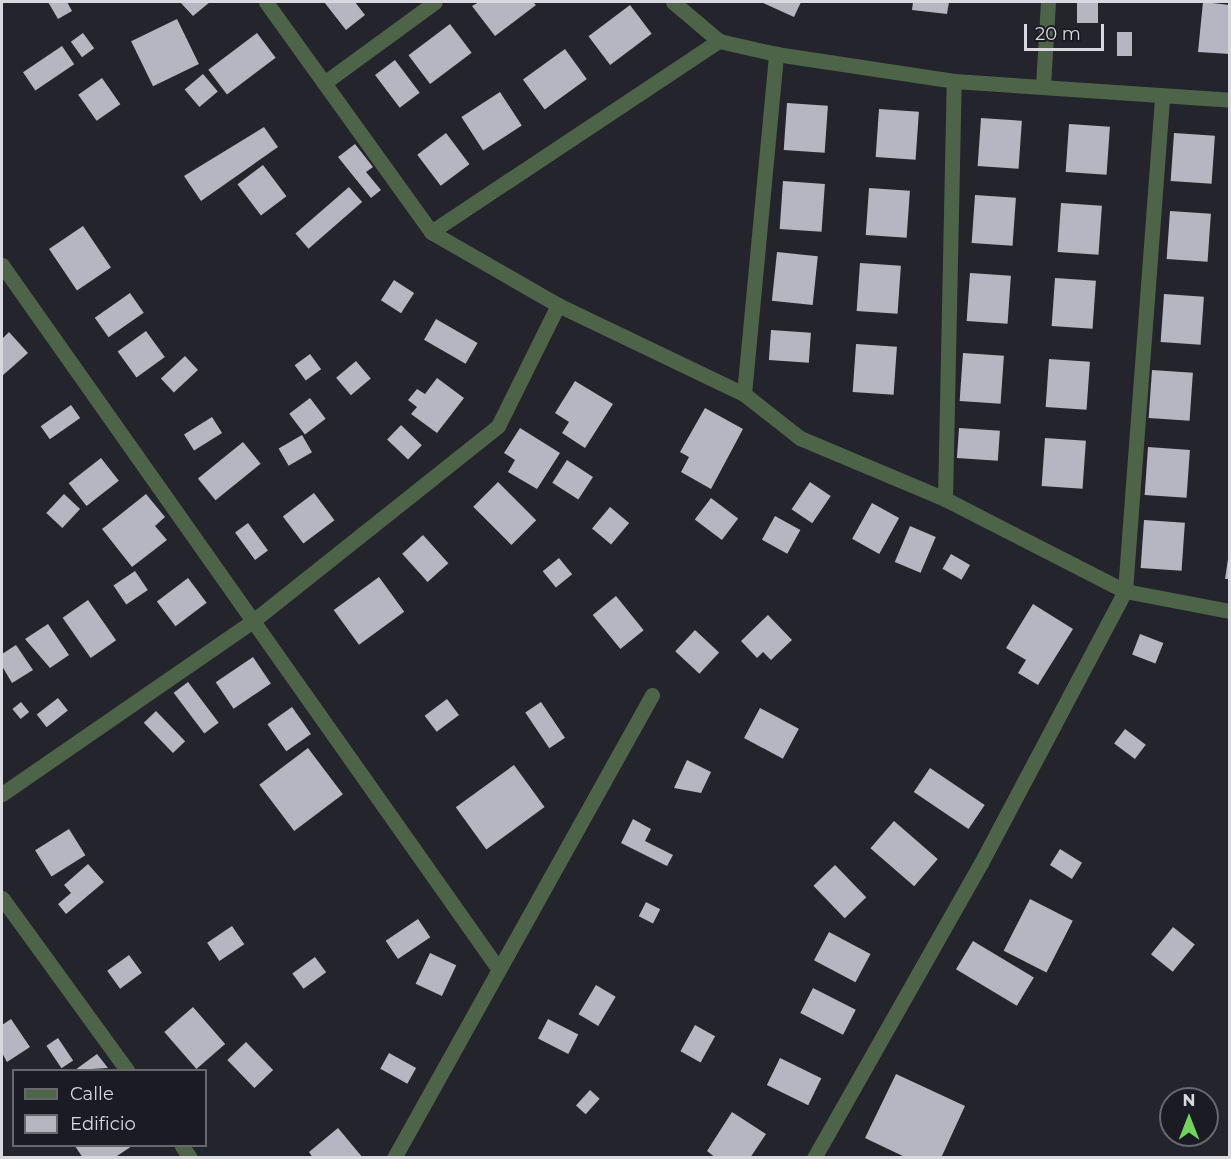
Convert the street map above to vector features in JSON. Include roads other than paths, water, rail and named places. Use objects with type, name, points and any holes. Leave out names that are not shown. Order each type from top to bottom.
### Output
[{"type":"street","points":[[266,2],[431,231],[558,305],[744,394],[800,438],[945,499],[1125,591],[1230,611]]},
{"type":"street","points":[[324,82],[435,2]]},
{"type":"street","points":[[673,2],[719,41],[776,54],[954,81],[1230,100]]},
{"type":"street","points":[[1043,86],[1048,2]]},
{"type":"street","points":[[431,231],[719,41]]},
{"type":"street","points":[[744,394],[776,54]]},
{"type":"street","points":[[945,499],[954,81]]},
{"type":"street","points":[[814,1158],[981,863],[1125,591],[1162,96]]},
{"type":"street","points":[[2,265],[497,967]]},
{"type":"street","points":[[2,794],[252,621],[498,426],[558,305]]},
{"type":"street","points":[[394,1158],[497,967],[652,695]]},
{"type":"street","points":[[2,898],[126,1069]]}]
